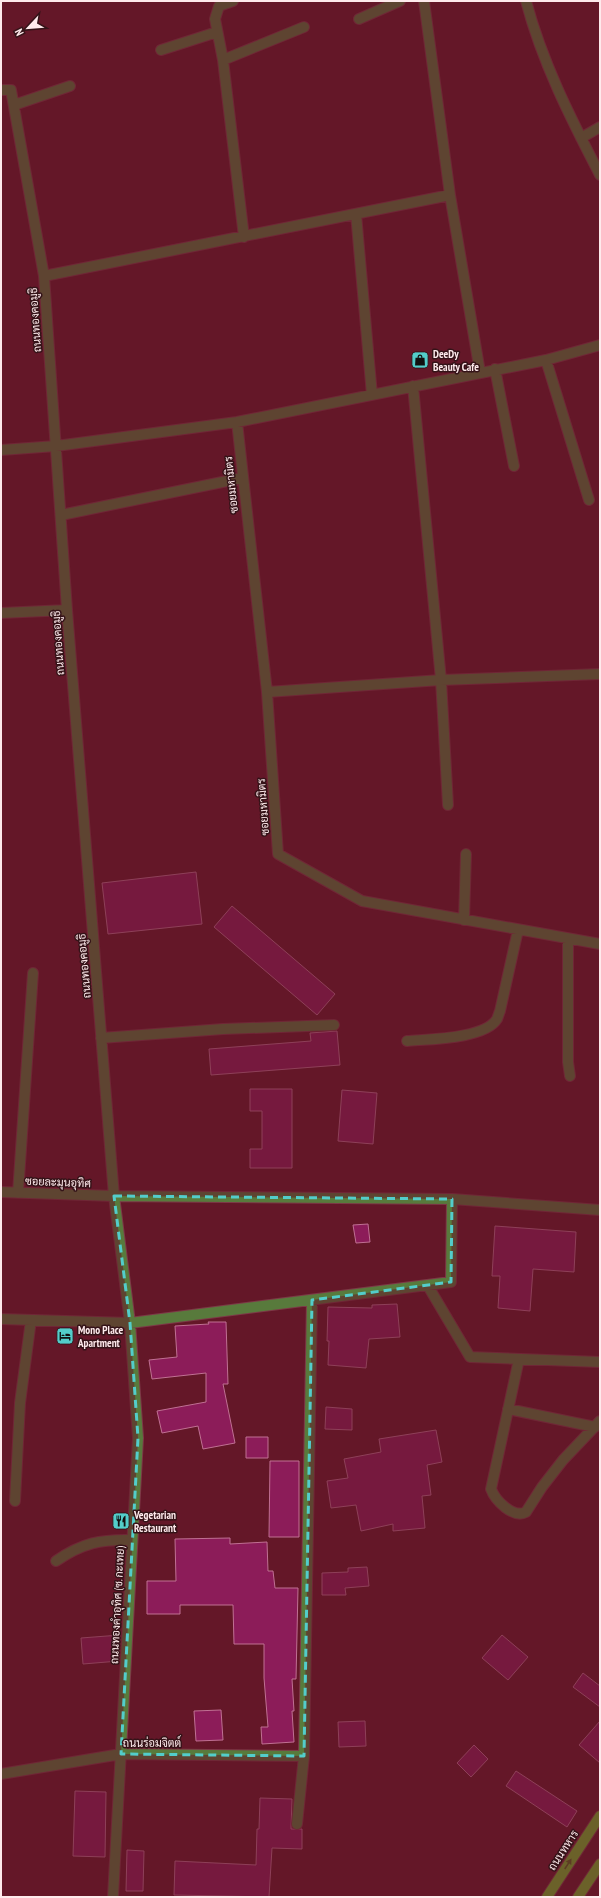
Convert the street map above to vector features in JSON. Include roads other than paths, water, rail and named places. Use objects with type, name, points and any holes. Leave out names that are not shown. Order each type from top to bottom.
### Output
[{"type":"main road","name":"ถนนทหาร","points":[[547,1897],[600,1816]]},
{"type":"main road","points":[[578,1897],[600,1864]]},
{"type":"street","points":[[233,1],[219,6],[216,19],[244,237]]},
{"type":"street","points":[[359,19],[400,1]]},
{"type":"street","points":[[424,1],[450,195],[480,372]]},
{"type":"street","points":[[526,1],[532,25],[547,66],[600,175]]},
{"type":"street","points":[[222,60],[304,28]]},
{"type":"street","points":[[161,50],[217,32]]},
{"type":"street","points":[[14,105],[70,86]]},
{"type":"street","name":"ถนนทองคอมูธิ","points":[[6,90],[14,105],[44,276],[67,610],[114,1196]]},
{"type":"street","points":[[581,138],[600,127]]},
{"type":"street","points":[[44,276],[450,195]]},
{"type":"street","points":[[356,214],[372,395]]},
{"type":"street","points":[[1,450],[56,446],[237,422],[480,372],[546,360],[600,345]]},
{"type":"street","points":[[546,360],[589,500]]},
{"type":"street","points":[[495,369],[514,466]]},
{"type":"street","points":[[413,386],[440,680],[448,805]]},
{"type":"street","name":"ซอยมหามิตร","points":[[237,422],[242,478],[267,692],[278,854],[362,901],[600,944]]},
{"type":"street","points":[[61,514],[242,478]]},
{"type":"street","points":[[1,613],[67,610]]},
{"type":"street","points":[[267,692],[440,680],[600,674]]},
{"type":"street","points":[[464,920],[466,854]]},
{"type":"street","points":[[407,1041],[468,1034],[491,1025],[496,1020],[500,1010],[518,930]]},
{"type":"street","points":[[568,938],[568,1062],[570,1076]]},
{"type":"street","points":[[18,1193],[33,973]]},
{"type":"street","points":[[101,1038],[223,1029],[334,1025]]},
{"type":"street","name":"ซอยละมุนอุทิศ","points":[[1,1192],[114,1196],[452,1199],[600,1210]]},
{"type":"street","name":"ถนนทองคำอุทิศ (ซ. กะเทย)","points":[[113,1897],[138,1438],[130,1323],[114,1196]]},
{"type":"street","points":[[1,1319],[130,1323],[451,1282],[452,1199]]},
{"type":"street","points":[[428,1286],[470,1357],[600,1362]]},
{"type":"street","points":[[297,1824],[304,1756],[312,1300]]},
{"type":"street","points":[[15,1501],[20,1404],[31,1320]]},
{"type":"street","points":[[519,1359],[491,1489],[494,1497],[515,1514],[526,1512],[542,1487],[563,1460],[597,1424]]},
{"type":"street","points":[[508,1409],[597,1424]]},
{"type":"street","points":[[56,1562],[68,1553],[87,1544],[114,1540],[132,1540]]},
{"type":"street","name":"ถนนร่อมจิตต์","points":[[1,1774],[121,1754],[304,1756]]},
{"type":"place","name":"DeeDy Beauty Cafe","points":[[420,360]]},
{"type":"place","name":"Mono Place Apartment","points":[[65,1336]]},
{"type":"place","name":"Vegetarian Restaurant","points":[[121,1521]]}]
